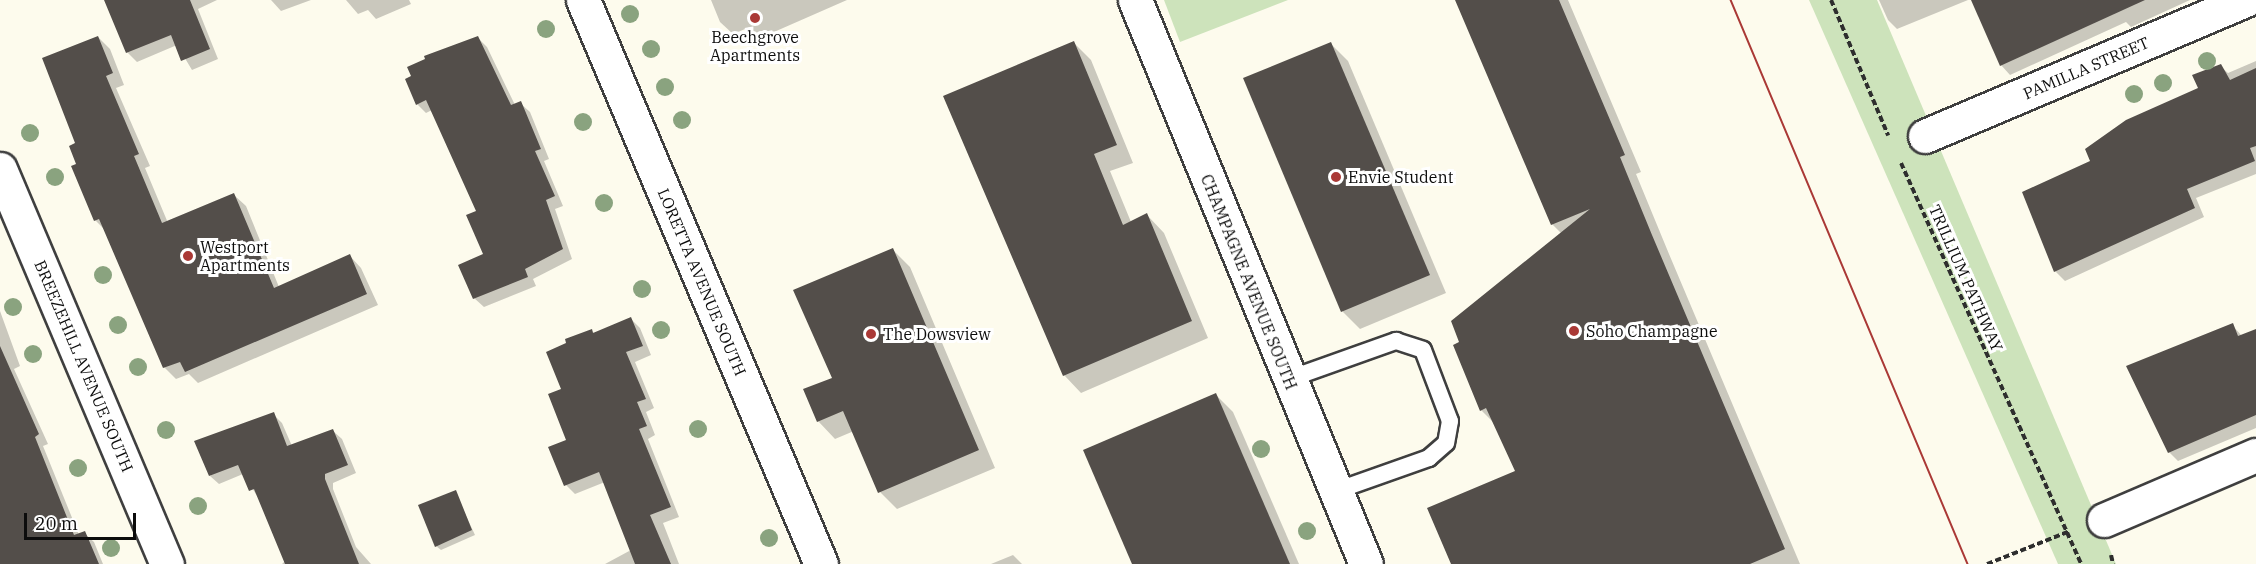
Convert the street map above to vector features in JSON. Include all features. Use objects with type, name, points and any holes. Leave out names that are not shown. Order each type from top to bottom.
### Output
[{"type":"street","name":"LORETTA AVENUE SOUTH","points":[[583,0],[821,564]]},
{"type":"street","name":"CHAMPAGNE AVENUE SOUTH","points":[[1135,0],[1366,564]]},
{"type":"street","name":"PAMILLA STREET","points":[[1925,136],[2246,0]]},
{"type":"street","name":"BREEZEHILL AVENUE SOUTH","points":[[0,169],[167,564]]},
{"type":"street","points":[[2104,520],[2256,455]]},
{"type":"lane","points":[[1289,379],[1396,341],[1423,350],[1450,421],[1446,443],[1429,458],[1336,491]]},
{"type":"path","points":[[1831,0],[1890,139]]},
{"type":"path","name":"TRILLIUM PATHWAY","points":[[1899,160],[2081,564]]},
{"type":"path","points":[[1987,564],[2067,531]]},
{"type":"green space","points":[[1164,0],[1288,0],[1180,42]]},
{"type":"green space","points":[[1809,0],[1877,0],[2116,564],[2058,564]]},
{"type":"building","points":[[104,0],[190,0],[210,49],[181,61],[171,35],[126,53]]},
{"type":"building","points":[[1455,0],[1559,0],[1625,155],[1620,157],[1652,235],[1785,549],[1750,564],[1451,564],[1427,508],[1515,471],[1486,408],[1480,411],[1453,345],[1459,342],[1451,321],[1590,209],[1551,225]]},
{"type":"building","points":[[1971,0],[2145,0],[2000,66]]},
{"type":"building","points":[[98,36],[113,73],[106,76],[139,154],[134,156],[162,223],[234,193],[274,288],[350,254],[367,294],[185,372],[180,362],[163,368],[99,219],[94,221],[71,166],[76,164],[69,146],[75,143],[42,58]]},
{"type":"building","points":[[478,36],[511,105],[521,101],[541,149],[535,151],[555,196],[546,200],[563,249],[525,269],[528,277],[473,299],[458,265],[483,254],[466,215],[476,211],[426,100],[416,105],[405,79],[411,76],[407,67],[425,59],[424,56]]},
{"type":"building","points":[[1074,41],[1117,145],[1094,154],[1123,225],[1147,213],[1192,321],[1063,376],[943,96]]},
{"type":"building","name":"Envie Student","points":[[1331,42],[1430,275],[1341,312],[1243,78]]},
{"type":"building","points":[[2221,64],[2230,80],[2256,68],[2256,146],[2250,148],[2255,161],[2187,189],[2195,208],[2054,272],[2022,192],[2090,161],[2085,149],[2126,120],[2198,88],[2192,75]]},
{"type":"building","name":"The Dowsview","points":[[893,248],[979,450],[878,493],[843,411],[817,422],[803,389],[832,378],[793,290]]},
{"type":"building","points":[[631,317],[643,346],[626,352],[646,399],[637,402],[647,426],[639,429],[671,507],[650,515],[671,564],[635,564],[599,472],[564,486],[548,447],[566,440],[548,394],[561,389],[546,352],[566,343],[565,339],[592,329],[593,333]]},
{"type":"building","points":[[2233,323],[2238,336],[2256,329],[2256,415],[2168,453],[2126,366]]},
{"type":"building","points":[[0,346],[39,434],[35,437],[74,535],[85,531],[99,564],[0,564]]},
{"type":"building","points":[[1216,393],[1290,564],[1132,564],[1083,450]]},
{"type":"building","points":[[274,412],[287,446],[333,429],[348,465],[325,474],[325,479],[359,564],[285,564],[254,489],[249,491],[238,465],[209,476],[194,441]]},
{"type":"building","points":[[456,490],[472,530],[435,547],[418,505]]},
{"type":"tram line","points":[[1731,0],[1968,564]]},
{"type":"place","name":"Beechgrove Apartments","points":[[755,18]]},
{"type":"place","name":"Envie Student","points":[[1336,177]]},
{"type":"place","name":"Westport Apartments","points":[[188,256]]},
{"type":"place","name":"Soho Champagne","points":[[1574,331]]},
{"type":"place","name":"The Dowsview","points":[[871,334]]}]
